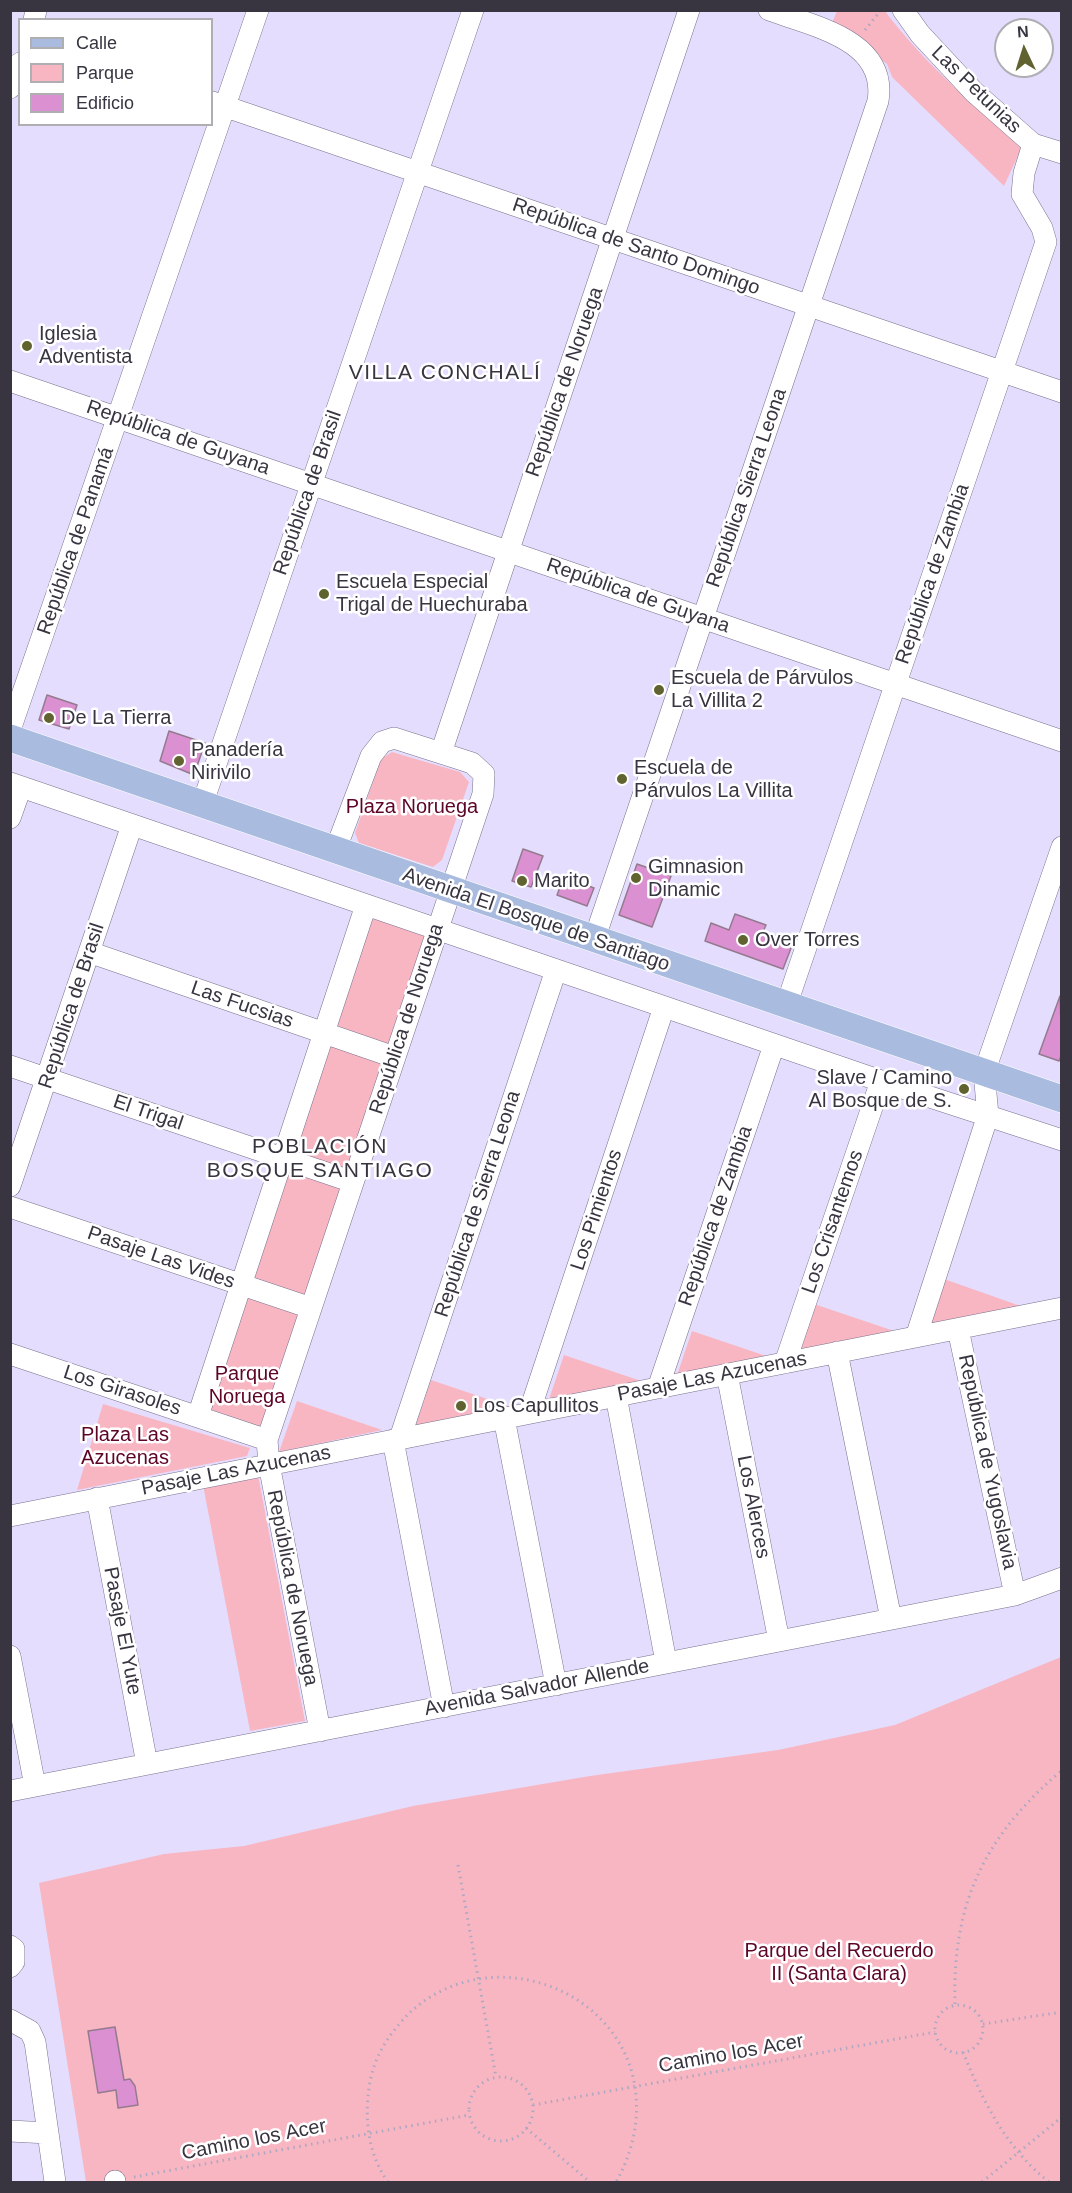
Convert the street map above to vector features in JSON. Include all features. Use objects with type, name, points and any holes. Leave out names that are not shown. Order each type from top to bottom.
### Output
[{"type":"main road","name":"Avenida El Bosque de Santiago","points":[[10,738],[1062,1099]]},
{"type":"street","name":"República de Panamá","points":[[213,121],[258,10]]},
{"type":"street","name":"República de Brasil","points":[[202,805],[473,10]]},
{"type":"street","name":"República de Noruega","points":[[441,753],[689,10]]},
{"type":"street","name":"República Sierra Leona","points":[[594,940],[878,101],[879,82],[876,69],[868,58],[846,40],[829,31],[769,10]]},
{"type":"street","name":"Las Petunias","points":[[903,10],[920,34],[974,92],[1033,144],[1062,153]]},
{"type":"street","points":[[11,83],[18,67]]},
{"type":"street","name":"República de Santo Domingo","points":[[218,105],[1062,392]]},
{"type":"street","name":"República de Panamá","points":[[10,730],[118,418],[211,126]]},
{"type":"street","name":"República de Zambia","points":[[786,1006],[1046,242],[1042,228],[1022,194],[1024,173],[1033,144]]},
{"type":"street","name":"República de Guyana","points":[[10,381],[1062,741]]},
{"type":"street","name":"República de Noruega","points":[[320,1731],[268,1464],[267,1440],[483,794],[485,780],[477,765],[394,738],[378,745],[335,851]]},
{"type":"street","points":[[10,818],[16,785]]},
{"type":"street","name":"Avenida El Bosque de Santiago","points":[[16,785],[774,1045],[1062,1140]]},
{"type":"street","name":"República de Brasil","points":[[10,1186],[132,825]]},
{"type":"street","points":[[916,1337],[988,1115],[984,1072],[1062,847]]},
{"type":"street","points":[[198,1416],[366,905]]},
{"type":"street","name":"Las Fucsias","points":[[89,952],[394,1058]]},
{"type":"street","name":"República de Sierra Leona","points":[[444,1707],[396,1439],[556,970]]},
{"type":"street","name":"Los Pimientos","points":[[529,1413],[664,1007]]},
{"type":"street","name":"República de Zambia","points":[[658,1388],[774,1045]]},
{"type":"street","name":"El Trigal","points":[[10,1066],[353,1182]]},
{"type":"street","name":"Los Crisantemos","points":[[785,1363],[881,1081]]},
{"type":"street","name":"Pasaje Las Vides","points":[[10,1207],[311,1308]]},
{"type":"street","name":"Pasaje Las Azucenas","points":[[10,1516],[1062,1308]]},
{"type":"street","name":"República de Yugoslavia","points":[[958,1329],[1015,1595]]},
{"type":"street","points":[[837,1352],[891,1619]]},
{"type":"street","name":"Los Girasoles","points":[[10,1354],[267,1440]]},
{"type":"street","name":"Los Alerces","points":[[727,1374],[779,1641]]},
{"type":"street","points":[[616,1396],[666,1662]]},
{"type":"street","points":[[504,1418],[556,1685]]},
{"type":"street","name":"Pasaje El Yute","points":[[96,1498],[147,1764]]},
{"type":"street","name":"Avenida Salvador Allende","points":[[10,1791],[1015,1595],[1062,1578]]},
{"type":"street","points":[[10,1656],[35,1786]]},
{"type":"street","points":[[10,1946],[14,1949],[14,1962],[10,1967]]},
{"type":"street","points":[[10,2020],[30,2031],[34,2042],[55,2182]]},
{"type":"street","points":[[10,2131],[48,2133]]},
{"type":"path","points":[[955,2004],[955,1963],[959,1930],[967,1901],[984,1861],[1005,1825],[1034,1794],[1062,1770]]},
{"type":"path","points":[[458,1865],[496,2077]]},
{"type":"path","points":[[388,2182],[381,2174],[368,2134],[366,2104],[373,2069],[388,2037],[412,2010],[442,1989],[478,1978],[510,1976],[545,1983],[576,1998],[602,2020],[622,2049],[634,2086],[637,2116],[631,2150],[616,2182]]},
{"type":"path","points":[[955,2004],[973,2009],[983,2024],[981,2038],[977,2045],[963,2052],[948,2050],[937,2039],[935,2032],[938,2016],[955,2004]]},
{"type":"path","points":[[983,2024],[1062,2012]]},
{"type":"path","name":"Camino los Acer","points":[[533,2105],[935,2032]]},
{"type":"path","points":[[963,2052],[985,2105],[1018,2153],[1049,2182]]},
{"type":"path","points":[[496,2077],[513,2079],[522,2085],[533,2105],[526,2128],[516,2137],[495,2140],[477,2130],[469,2115],[470,2099],[475,2090],[483,2082],[496,2077]]},
{"type":"path","name":"Camino los Acer","points":[[115,2182],[469,2115]]},
{"type":"path","points":[[982,2182],[1062,2117]]},
{"type":"path","points":[[526,2128],[590,2182]]},
{"type":"green space","points":[[837,11],[885,11],[933,66],[1022,147],[1004,186],[892,77],[887,64],[832,23]]},
{"type":"green space","name":"Plaza Noruega","points":[[392,752],[460,772],[469,782],[442,860],[433,867],[359,843],[355,833],[381,759]]},
{"type":"green space","name":"Parque Noruega","points":[[368,917],[428,937],[265,1433],[205,1411]]},
{"type":"green space","points":[[944,1279],[1029,1309],[926,1330]]},
{"type":"green space","points":[[814,1304],[900,1333],[797,1354]]},
{"type":"green space","points":[[692,1331],[778,1360],[675,1381]]},
{"type":"green space","points":[[564,1355],[650,1384],[547,1405]]},
{"type":"green space","points":[[431,1380],[517,1409],[414,1430]]},
{"type":"green space","points":[[297,1401],[382,1430],[279,1452]]},
{"type":"green space","name":"Plaza Las Azucenas","points":[[103,1404],[250,1448],[247,1456],[77,1490]]},
{"type":"green space","points":[[258,1475],[305,1721],[250,1731],[203,1485]]},
{"type":"green space","name":"Parque del Recuerdo II (Santa Clara)","points":[[1061,1657],[1061,2182],[86,2182],[39,1883],[164,1854],[244,1846],[413,1806],[590,1776],[778,1750],[895,1725]]},
{"type":"building","points":[[47,695],[77,705],[69,729],[39,720]]},
{"type":"building","points":[[169,731],[205,743],[194,775],[160,761]]},
{"type":"building","points":[[523,849],[543,856],[531,887],[512,881]]},
{"type":"building","points":[[637,864],[671,876],[652,927],[619,915]]},
{"type":"building","points":[[564,877],[594,888],[587,906],[557,895]]},
{"type":"building","points":[[735,914],[766,925],[763,932],[793,943],[783,969],[705,941],[711,923],[729,930]]},
{"type":"building","points":[[1060,996],[1062,1054],[1059,1061],[1039,1054]]},
{"type":"building","points":[[115,2027],[124,2080],[130,2079],[135,2086],[138,2105],[118,2108],[116,2090],[98,2093],[88,2031]]},
{"type":"place","name":"Iglesia Adventista","points":[[27,346]]},
{"type":"place","name":"Escuela Especial Trigal de Huechuraba","points":[[324,594]]},
{"type":"place","name":"Escuela de Párvulos La Villita 2","points":[[659,690]]},
{"type":"place","name":"De La Tierra","points":[[49,718]]},
{"type":"place","name":"Panadería Nirivilo","points":[[179,761]]},
{"type":"place","name":"Escuela de Párvulos La Villita","points":[[622,779]]},
{"type":"place","name":"Gimnasion Dinamic","points":[[636,878]]},
{"type":"place","name":"Marito","points":[[522,881]]},
{"type":"place","name":"Over Torres","points":[[743,940]]},
{"type":"place","name":"Slave / Camino Al Bosque de S.","points":[[964,1089]]},
{"type":"place","name":"Los Capullitos","points":[[461,1406]]},
{"type":"district","name":"VILLA CONCHALÍ","points":[[445,373]]},
{"type":"district","name":"POBLACIÓN BOSQUE SANTIAGO","points":[[320,1159]]}]
